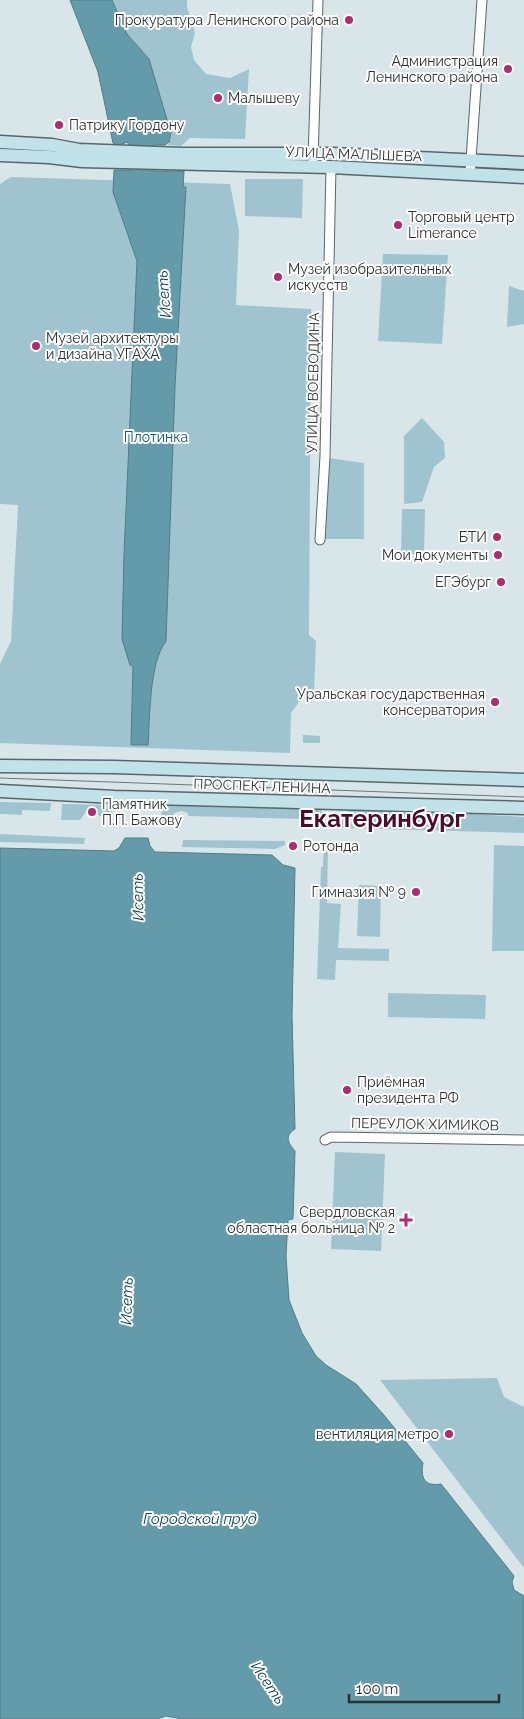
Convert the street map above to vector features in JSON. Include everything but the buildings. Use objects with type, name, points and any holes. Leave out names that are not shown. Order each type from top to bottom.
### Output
[{"type":"main road","points":[[0,142],[52,145],[109,156]]},
{"type":"main road","points":[[0,155],[49,157],[82,161],[109,156]]},
{"type":"main road","name":"УЛИЦА МАЛЫШЕВА","points":[[109,156],[313,160],[471,160],[524,163]]},
{"type":"main road","name":"УЛИЦА МАЛЫШЕВА","points":[[313,160],[331,167],[524,177]]},
{"type":"main road","name":"ПРОСПЕКТ ЛЕНИНА","points":[[0,766],[114,767],[524,780]]},
{"type":"main road","name":"ПРОСПЕКТ ЛЕНИНА","points":[[0,791],[115,797],[524,808]]},
{"type":"street","points":[[313,160],[318,0]]},
{"type":"street","points":[[470,174],[482,0]]},
{"type":"street","name":"УЛИЦА ВОЕВОДИНА","points":[[320,540],[325,456],[331,167]]},
{"type":"street","name":"ПЕРЕУЛОК ХИМИКОВ","points":[[326,1140],[332,1137],[524,1140]]},
{"type":"green space","points":[[112,0],[187,0],[187,7],[195,33],[191,47],[194,60],[206,74],[230,78],[249,69],[245,139],[190,138],[181,146],[168,145],[169,142],[149,59],[127,34]]},
{"type":"green space","name":"Плотинка","points":[[11,177],[230,184],[239,231],[236,305],[311,309],[309,635],[316,641],[314,692],[306,692],[291,713],[290,753],[0,743],[0,664],[11,641],[18,505],[0,504],[0,184]]},
{"type":"green space","points":[[245,179],[303,179],[302,218],[245,216]]},
{"type":"green space","points":[[383,254],[448,255],[442,344],[378,341]]},
{"type":"green space","points":[[509,286],[524,291],[524,324],[507,327]]},
{"type":"green space","points":[[422,418],[444,442],[445,458],[434,467],[422,502],[404,504],[404,436]]},
{"type":"green space","points":[[329,458],[364,463],[364,539],[323,539]]},
{"type":"green space","points":[[402,509],[425,509],[424,554],[401,554]]},
{"type":"green space","points":[[303,735],[320,736],[320,743],[303,743]]},
{"type":"green space","points":[[0,802],[51,803],[50,811],[22,810],[22,815],[0,814]]},
{"type":"green space","points":[[162,803],[305,807],[305,819],[188,816],[188,813],[181,811],[174,813],[173,817],[161,817]]},
{"type":"green space","points":[[62,804],[113,805],[112,817],[99,816],[96,811],[87,810],[80,820],[61,820]]},
{"type":"green space","points":[[308,807],[321,809],[326,820],[307,820]]},
{"type":"green space","points":[[353,810],[524,817],[524,833],[342,828],[342,820],[347,812]]},
{"type":"green space","points":[[0,834],[85,838],[84,844],[0,842]]},
{"type":"green space","points":[[183,840],[285,841],[285,845],[275,849],[182,847]]},
{"type":"green space","points":[[324,843],[328,843],[327,903],[341,904],[338,948],[389,949],[389,961],[336,960],[335,980],[317,979],[321,867],[323,867]]},
{"type":"green space","points":[[494,845],[524,846],[524,951],[492,951]]},
{"type":"green space","points":[[359,885],[381,886],[380,937],[357,936]]},
{"type":"green space","points":[[388,993],[486,995],[485,1019],[388,1017]]},
{"type":"green space","points":[[335,1152],[385,1154],[381,1251],[331,1249]]},
{"type":"green space","points":[[497,1378],[504,1397],[524,1407],[524,1568],[380,1380]]},
{"type":"water","name":"Исеть","points":[[70,0],[112,0],[127,34],[149,59],[171,133],[169,142],[165,145],[154,145],[155,171],[184,171],[183,187],[186,187],[175,386],[166,641],[160,651],[153,676],[148,745],[131,745],[133,666],[130,665],[122,639],[137,261],[113,192],[114,170],[132,170],[130,146],[127,142],[118,146],[113,143],[98,72]]},
{"type":"water","name":"Городской пруд","points":[[125,838],[148,838],[150,846],[155,852],[272,855],[283,865],[295,868],[292,1015],[295,1129],[289,1134],[288,1140],[295,1151],[293,1219],[288,1220],[286,1256],[289,1300],[302,1333],[316,1356],[326,1365],[356,1384],[383,1414],[423,1463],[422,1473],[427,1483],[441,1484],[514,1576],[512,1582],[514,1590],[524,1596],[524,1719],[182,1719],[166,1716],[157,1719],[0,1719],[0,848],[114,851],[119,848]]},
{"type":"tram line","points":[[0,778],[524,797]]},
{"type":"place","name":"Прокуратура Ленинского района","points":[[349,20]]},
{"type":"place","name":"Администрация Ленинского района","points":[[508,69]]},
{"type":"place","name":"Малышеву","points":[[218,98]]},
{"type":"place","name":"Патрику Гордону","points":[[59,125]]},
{"type":"place","name":"Торговый центр Limerance","points":[[398,225]]},
{"type":"place","name":"Музей изобразительных искусств","points":[[278,277]]},
{"type":"place","name":"Музей архитектуры и дизайна УГАХА","points":[[36,346]]},
{"type":"place","name":"БТИ","points":[[497,537]]},
{"type":"place","name":"Мои документы","points":[[498,555]]},
{"type":"place","name":"ЕГЭбург","points":[[501,582]]},
{"type":"place","name":"Уральская государственная консерватория","points":[[495,702]]},
{"type":"place","name":"Памятник П.П. Бажову","points":[[92,812]]},
{"type":"place","name":"Ротонда","points":[[293,846]]},
{"type":"place","name":"Гимназия № 9","points":[[416,892]]},
{"type":"place","name":"Приёмная президента РФ","points":[[347,1090]]},
{"type":"place","name":"Свердловская областная больница № 2","points":[[406,1220]]},
{"type":"place","name":"вентиляция метро","points":[[449,1434]]},
{"type":"district","name":"Екатеринбург","points":[[382,819]]}]
